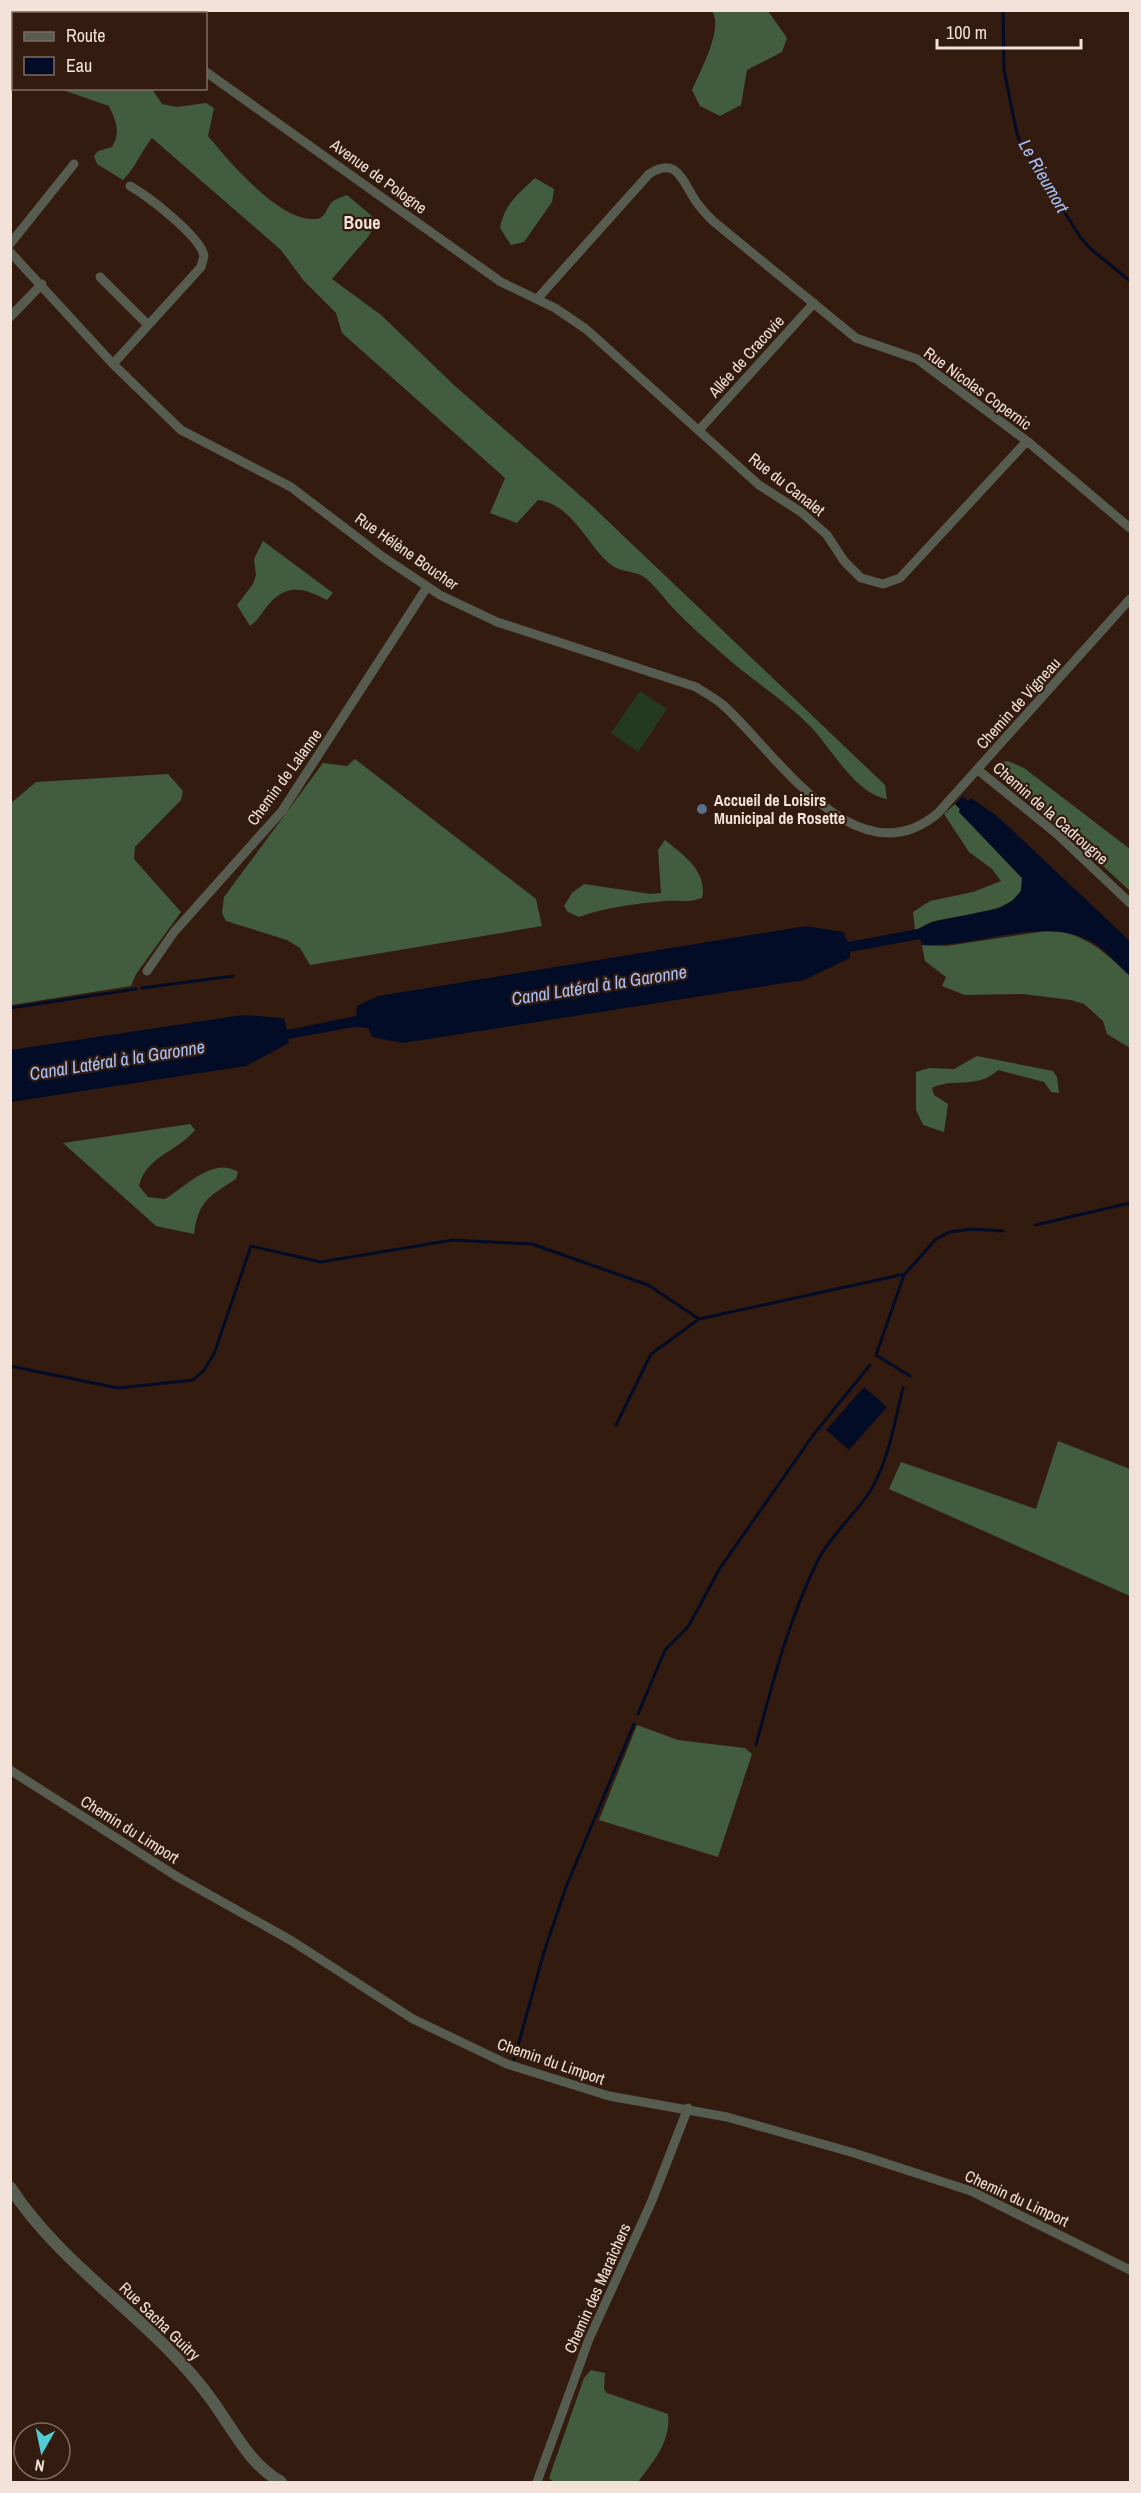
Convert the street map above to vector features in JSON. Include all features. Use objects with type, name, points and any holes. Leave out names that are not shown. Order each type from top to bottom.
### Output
[{"type":"street","name":"Avenue de Pologne","points":[[207,73],[501,282],[538,298]]},
{"type":"street","points":[[10,244],[74,164]]},
{"type":"street","name":"Rue Nicolas Copernic","points":[[538,298],[649,174],[657,168],[669,168],[683,178],[701,209],[712,222],[856,338],[917,359],[1027,441],[1131,528]]},
{"type":"street","points":[[113,364],[201,267],[204,256],[197,241],[142,193],[130,186]]},
{"type":"street","name":"Rue Hélène Boucher","points":[[10,252],[42,284],[113,364],[181,430],[291,487],[427,587],[497,622],[696,687],[723,704],[809,796],[852,823],[888,833],[926,823]]},
{"type":"street","points":[[100,277],[148,325]]},
{"type":"street","points":[[10,317],[42,284]]},
{"type":"street","name":"Rue du Canalet","points":[[538,298],[586,329],[700,429],[759,485],[792,504],[827,535],[853,571],[869,582],[878,584],[900,578],[1027,441]]},
{"type":"street","name":"Allée de Cracovie","points":[[700,429],[814,303]]},
{"type":"street","name":"Chemin de Lalanne","points":[[147,971],[174,932],[282,811],[427,587]]},
{"type":"street","name":"Chemin de Vigneau","points":[[926,823],[978,770],[1131,599]]},
{"type":"street","name":"Chemin de la Cadrougne","points":[[978,770],[1057,834],[1131,903]]},
{"type":"street","name":"Chemin du Limport","points":[[10,1770],[176,1876],[292,1941],[433,2030],[507,2064],[576,2088],[609,2096],[688,2108],[854,2153],[970,2191],[1131,2270]]},
{"type":"street","name":"Chemin des Maraîchers","points":[[537,2482],[589,2339],[651,2203],[688,2108]]},
{"type":"street","name":"Rue Sacha Guitry","points":[[10,2187],[25,2210],[81,2270],[178,2357],[211,2399],[246,2452],[271,2476],[281,2482]]},
{"type":"green space","points":[[712,11],[768,11],[787,38],[782,52],[747,70],[741,105],[720,116],[700,106],[692,90],[713,38],[715,18]]},
{"type":"green space","points":[[63,90],[153,90],[162,104],[177,107],[206,103],[214,108],[208,136],[242,174],[271,201],[302,217],[319,219],[329,205],[347,195],[373,217],[373,229],[368,237],[332,279],[381,315],[455,386],[591,505],[885,785],[887,799],[875,795],[854,779],[809,725],[700,634],[677,613],[648,580],[610,564],[570,517],[560,509],[538,500],[517,523],[490,513],[505,478],[342,333],[336,313],[304,281],[281,250],[152,138],[123,180],[97,164],[94,156],[98,151],[112,147],[115,142],[117,131],[109,106]]},
{"type":"green space","points":[[535,178],[554,189],[552,202],[524,242],[511,245],[500,228],[502,220],[513,200]]},
{"type":"green space","points":[[263,541],[333,593],[327,600],[308,591],[294,590],[281,593],[250,626],[237,605],[253,584],[256,575],[254,559]]},
{"type":"green space","points":[[640,691],[667,709],[638,752],[611,733]]},
{"type":"green space","points":[[355,759],[536,899],[542,926],[310,965],[300,948],[287,940],[226,921],[222,913],[224,897],[323,763],[347,766]]},
{"type":"green space","points":[[1008,761],[1024,768],[1130,849],[1130,891],[1063,829],[1001,778],[998,768],[1002,762]]},
{"type":"green space","points":[[168,774],[183,791],[181,800],[135,847],[134,859],[181,912],[136,974],[131,986],[11,1005],[11,803],[36,782]]},
{"type":"green space","points":[[955,804],[960,809],[959,812],[1022,878],[1021,890],[1014,899],[1002,906],[932,922],[915,930],[913,912],[930,901],[973,892],[1001,881],[992,869],[969,852],[944,814]]},
{"type":"green space","points":[[665,840],[698,872],[703,888],[702,898],[621,906],[579,917],[568,912],[564,906],[572,893],[584,884],[651,894],[661,893],[658,850]]},
{"type":"green space","points":[[1052,930],[1076,936],[1095,946],[1130,976],[1130,1048],[1107,1034],[1103,1021],[1084,1004],[1071,1000],[1023,994],[965,995],[942,986],[946,977],[925,961],[922,945],[946,946]]},
{"type":"green space","points":[[977,1056],[1053,1071],[1057,1077],[1059,1093],[1051,1092],[1044,1082],[998,1070],[982,1080],[948,1083],[932,1088],[934,1095],[948,1104],[944,1132],[923,1125],[916,1110],[916,1072],[929,1068],[954,1069]]},
{"type":"green space","points":[[190,1124],[195,1130],[148,1167],[139,1186],[148,1197],[165,1199],[210,1170],[229,1168],[238,1172],[236,1179],[212,1195],[202,1206],[194,1234],[156,1226],[63,1143]]},
{"type":"green space","points":[[1058,1441],[1130,1469],[1130,1596],[889,1489],[901,1462],[1036,1509]]},
{"type":"green space","points":[[637,1725],[678,1740],[745,1748],[752,1754],[718,1857],[599,1820]]},
{"type":"green space","points":[[591,2370],[605,2373],[604,2389],[607,2393],[668,2414],[664,2442],[638,2482],[553,2482],[549,2478],[584,2378]]},
{"type":"water","name":"Canal Latéral à la Garonne","points":[[963,796],[968,801],[971,798],[997,816],[1130,941],[1130,976],[1097,945],[1073,934],[1031,932],[943,945],[922,945],[920,939],[850,952],[850,958],[804,980],[403,1043],[372,1037],[368,1028],[354,1027],[288,1039],[289,1043],[246,1066],[11,1102],[11,1050],[242,1015],[284,1018],[287,1030],[356,1016],[357,1006],[378,996],[806,926],[843,932],[848,942],[918,929],[932,922],[1000,908],[1012,901],[1021,891],[1022,878],[959,812],[960,809],[955,804]]},
{"type":"water","points":[[864,1387],[887,1407],[849,1450],[826,1430]]},
{"type":"waterway","name":"Le Rieumort","points":[[1003,10],[1004,70],[1017,134],[1022,146],[1081,238],[1130,281]]},
{"type":"waterway","points":[[142,988],[233,976]]},
{"type":"waterway","points":[[10,1008],[136,989]]},
{"type":"waterway","points":[[1035,1225],[1130,1203]]},
{"type":"waterway","points":[[10,1366],[118,1388],[193,1380],[204,1370],[214,1354],[251,1246],[321,1262],[453,1240],[532,1244],[648,1285],[699,1319],[905,1274],[935,1240],[949,1232],[972,1229],[1003,1231]]},
{"type":"waterway","points":[[904,1275],[876,1355],[910,1376]]},
{"type":"waterway","points":[[616,1425],[651,1354],[699,1319]]},
{"type":"waterway","points":[[638,1714],[665,1650],[688,1627],[720,1568],[814,1434],[870,1365]]},
{"type":"waterway","points":[[756,1745],[783,1650],[808,1581],[824,1550],[874,1484],[890,1444],[903,1388]]},
{"type":"waterway","points":[[514,2060],[544,1952],[566,1887],[634,1724]]},
{"type":"place","name":"Accueil de Loisirs Municipal de Rosette","points":[[702,809]]},
{"type":"district","name":"Boue","points":[[362,222]]}]
